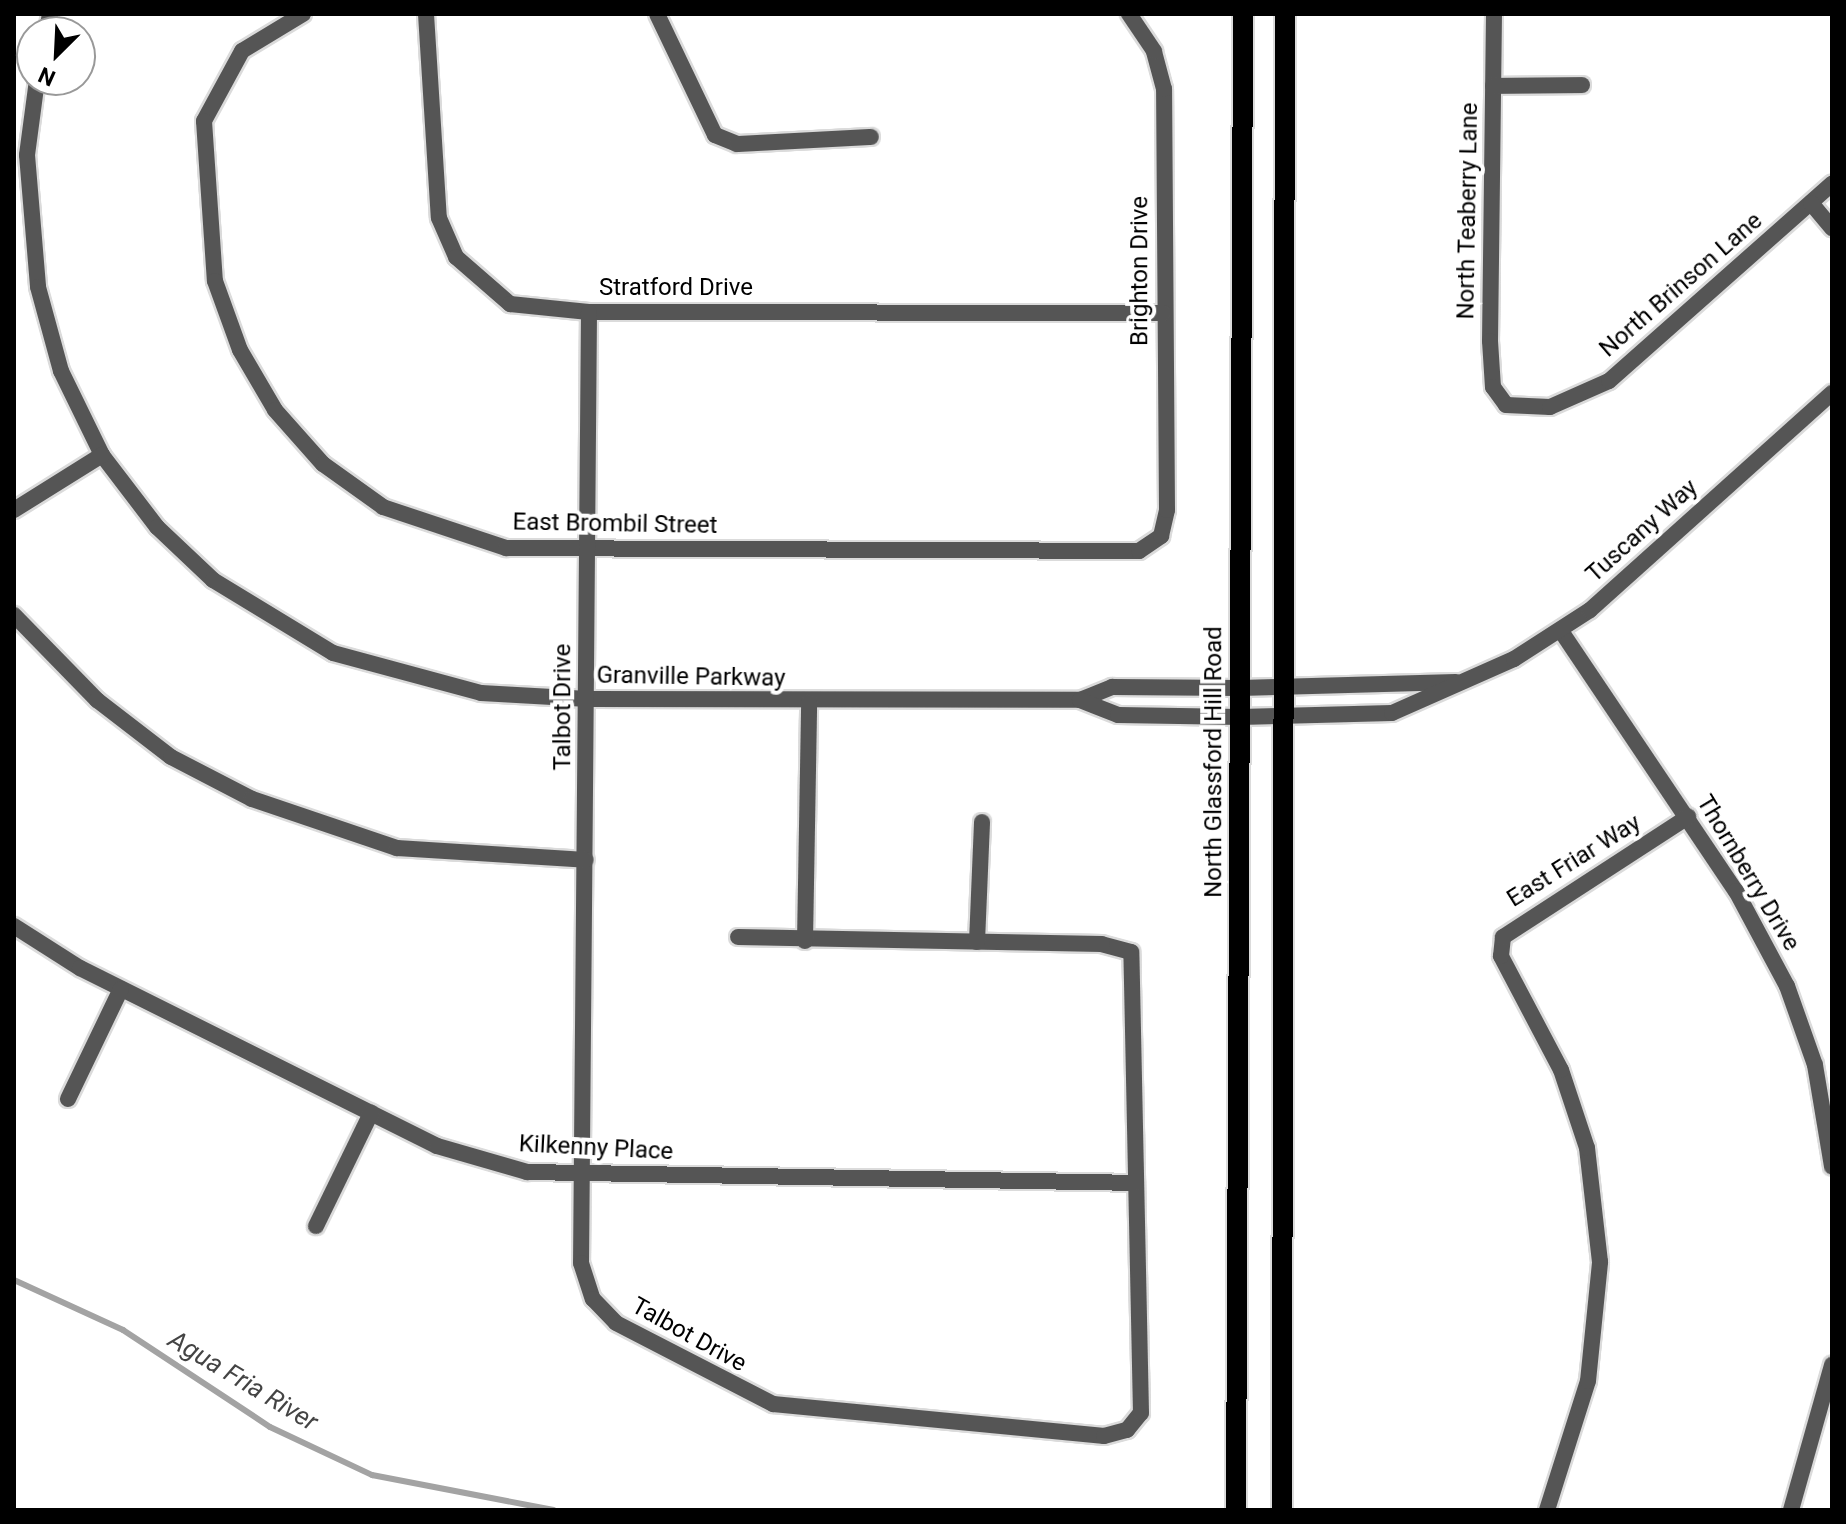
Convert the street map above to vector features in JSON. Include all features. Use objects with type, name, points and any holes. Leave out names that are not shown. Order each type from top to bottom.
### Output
[{"type":"main road","name":"North Glassford Hill Road","points":[[1236,1510],[1243,14]]},
{"type":"main road","points":[[1282,1510],[1285,14]]},
{"type":"street","name":"East Brombil Street","points":[[303,14],[242,51],[204,121],[215,281],[240,350],[275,410],[323,464],[383,507],[506,548],[1139,551],[1161,536]]},
{"type":"street","name":"Stratford Drive","points":[[426,14],[439,218],[456,257],[510,304],[589,312],[1163,313]]},
{"type":"street","points":[[657,14],[715,135],[737,144],[871,137]]},
{"type":"street","name":"Brighton Drive","points":[[1129,14],[1154,51],[1164,89],[1161,536]]},
{"type":"street","name":"North Teaberry Lane","points":[[1494,14],[1490,341],[1493,387],[1506,405]]},
{"type":"street","points":[[1493,86],[1582,85]]},
{"type":"street","name":"Granville Parkway","points":[[35,96],[27,155],[38,287],[61,371],[102,455],[157,527],[213,580],[333,653],[481,693],[588,699],[809,702],[1080,700],[1112,687],[1240,688]]},
{"type":"street","name":"North Brinson Lane","points":[[1506,405],[1550,407],[1609,381],[1832,184]]},
{"type":"street","points":[[1811,203],[1832,228]]},
{"type":"street","name":"Talbot Drive","points":[[589,312],[581,1263],[593,1299],[616,1323],[733,1389],[773,1404],[1104,1436],[1127,1430],[1141,1413],[1131,952],[1102,944],[977,942]]},
{"type":"street","name":"Tuscany Way","points":[[1240,717],[1392,713],[1561,631],[1832,393]]},
{"type":"street","points":[[14,510],[102,455]]},
{"type":"street","points":[[14,615],[97,700],[171,757],[252,799],[397,848],[586,860]]},
{"type":"street","name":"Thornberry Drive","points":[[1561,631],[1688,817],[1787,986],[1815,1065],[1832,1167]]},
{"type":"street","name":"Tuscany Way","points":[[1240,688],[1465,679]]},
{"type":"street","name":"Granville Parkway","points":[[1080,700],[1118,715],[1240,717]]},
{"type":"street","points":[[805,941],[809,702]]},
{"type":"street","name":"East Friar Way","points":[[1547,1510],[1588,1381],[1599,1249],[1587,1148],[1570,1094],[1501,956],[1513,927],[1688,817]]},
{"type":"street","points":[[738,937],[805,941],[977,942],[982,822]]},
{"type":"street","name":"Kilkenny Place","points":[[14,926],[121,989],[371,1113],[477,1160],[582,1175],[1136,1183]]},
{"type":"street","points":[[68,1099],[121,989]]},
{"type":"street","points":[[316,1226],[371,1113]]},
{"type":"street","points":[[1791,1510],[1832,1365]]},
{"type":"waterway","name":"Agua Fria River","points":[[14,1280],[123,1330],[270,1427],[372,1475],[554,1510]]}]
